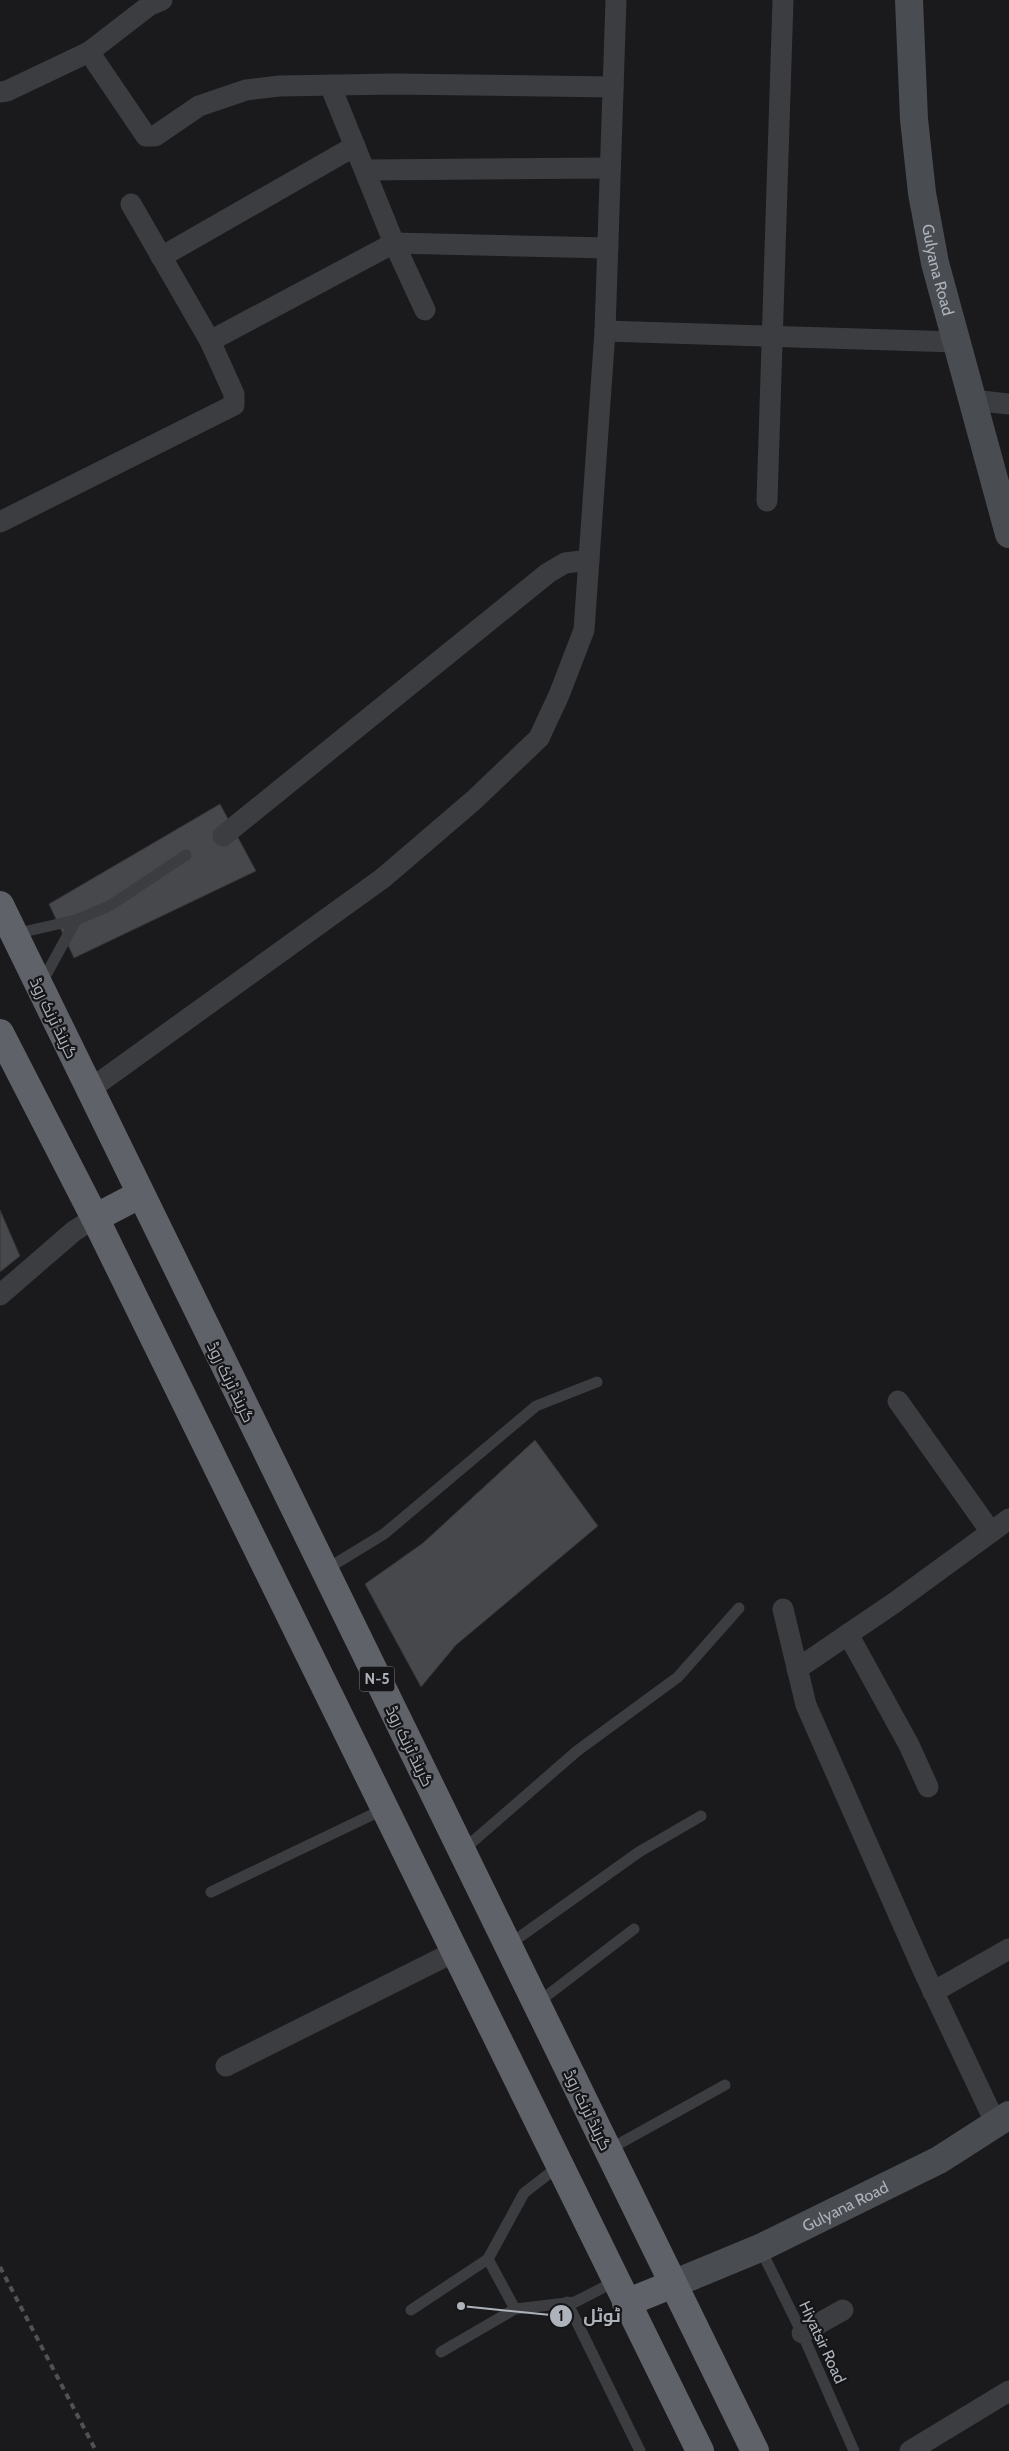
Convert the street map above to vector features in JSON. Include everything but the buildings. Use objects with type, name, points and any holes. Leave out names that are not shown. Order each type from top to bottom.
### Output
[{"type":"highway","name":"گرینڈ ٹرنک روڈ","points":[[0,905],[755,2451]]},
{"type":"highway","points":[[0,1033],[94,1218],[700,2451]]},
{"type":"highway","points":[[94,1218],[140,1194]]},
{"type":"highway","points":[[621,2292],[673,2284]]},
{"type":"main road","name":"Gulyana Road","points":[[909,0],[914,119],[922,193],[935,264],[1009,534]]},
{"type":"main road","name":"Gulyana Road","points":[[673,2284],[760,2248],[939,2160],[1002,2120]]},
{"type":"street","points":[[0,92],[7,91],[89,52],[150,5],[162,0]]},
{"type":"street","points":[[89,1090],[383,878],[474,800],[539,738],[559,695],[584,630],[605,332],[616,0]]},
{"type":"street","points":[[767,501],[783,0]]},
{"type":"street","points":[[89,52],[146,136],[155,136],[199,106],[246,90],[330,85],[613,87]]},
{"type":"street","points":[[330,85],[394,243],[425,310]]},
{"type":"street","points":[[161,257],[355,146]]},
{"type":"street","points":[[366,170],[610,168]]},
{"type":"street","points":[[0,522],[234,405],[234,394],[210,341],[131,204]]},
{"type":"street","points":[[210,341],[394,243],[608,248]]},
{"type":"street","points":[[605,332],[956,342]]},
{"type":"street","points":[[972,400],[1009,404]]},
{"type":"street","points":[[223,836],[548,572],[565,563],[589,560]]},
{"type":"street","points":[[0,1295],[74,1231],[94,1218]]},
{"type":"street","points":[[898,1401],[991,1532]]},
{"type":"street","points":[[797,1668],[848,1634],[1009,1519]]},
{"type":"street","points":[[783,1609],[806,1705],[933,1992],[1002,2120]]},
{"type":"street","points":[[848,1634],[909,1745],[928,1787]]},
{"type":"street","points":[[933,1992],[1009,1949]]},
{"type":"street","points":[[226,2066],[454,1952]]},
{"type":"street","points":[[802,2333],[843,2310]]},
{"type":"street","points":[[910,2451],[1009,2391]]},
{"type":"lane","points":[[14,934],[76,920],[111,906],[186,855]]},
{"type":"lane","points":[[39,987],[76,920]]},
{"type":"lane","points":[[324,1571],[384,1534],[536,1406],[597,1382]]},
{"type":"lane","points":[[461,1852],[577,1751],[678,1677],[739,1608]]},
{"type":"lane","points":[[211,1892],[384,1809]]},
{"type":"lane","points":[[507,1946],[639,1852],[701,1816]]},
{"type":"lane","points":[[536,2004],[634,1929]]},
{"type":"lane","points":[[608,2150],[725,2085]]},
{"type":"lane","points":[[411,2310],[488,2259],[524,2193],[559,2166]]},
{"type":"lane","name":"Hiyatsir Road","points":[[760,2248],[802,2333],[854,2451]]},
{"type":"lane","points":[[488,2259],[515,2309]]},
{"type":"lane","points":[[441,2352],[515,2309],[576,2302],[621,2292]]},
{"type":"lane","points":[[567,2302],[640,2451]]},
{"type":"railway","points":[[0,2267],[96,2451]]},
{"type":"place","name":"ٹوٹل","points":[[461,2306]]}]
